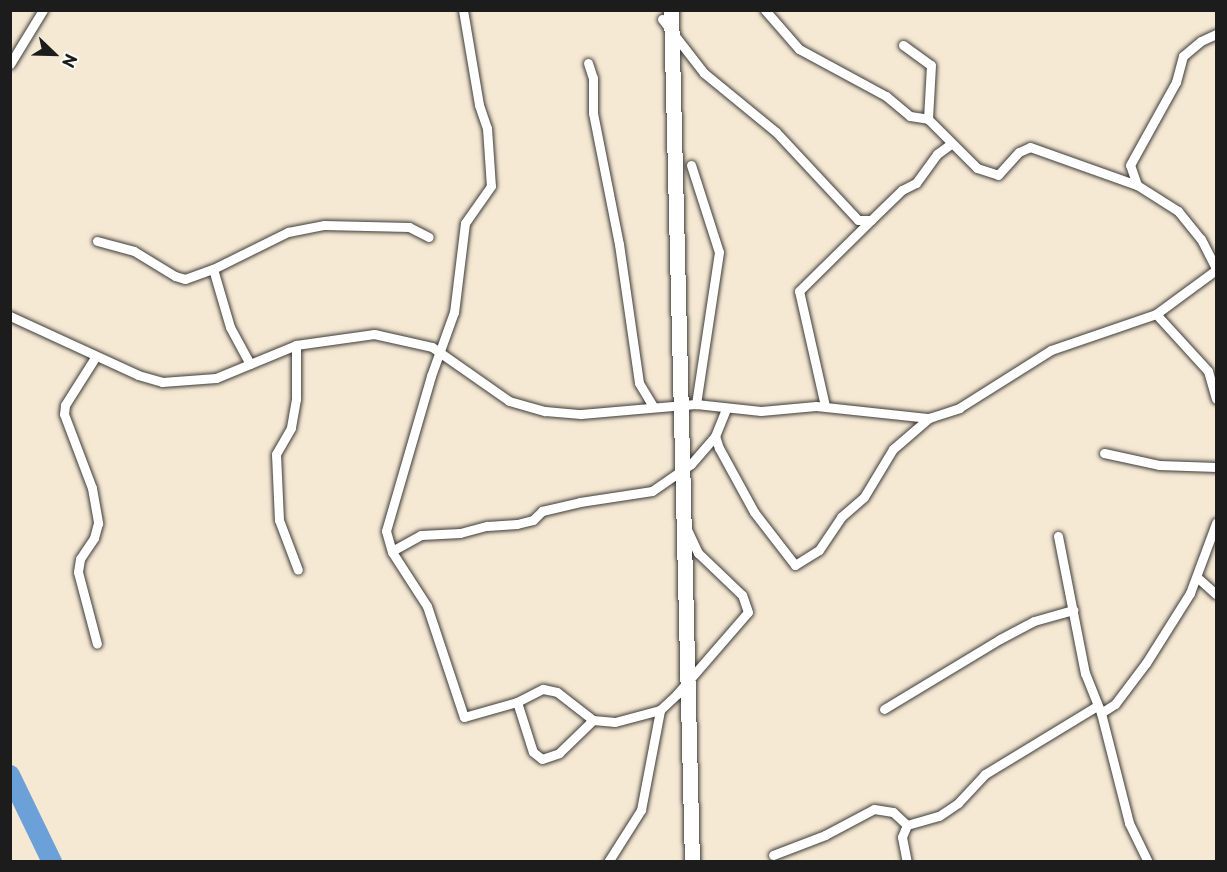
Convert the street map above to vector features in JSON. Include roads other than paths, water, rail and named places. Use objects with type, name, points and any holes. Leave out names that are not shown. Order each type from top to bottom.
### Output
[{"type":"highway","points":[[666,15],[692,861]]},
{"type":"street","points":[[10,64],[43,10]]},
{"type":"street","points":[[463,10],[479,105],[487,128],[491,186],[465,223],[454,312],[394,497],[386,531],[392,550],[426,606],[464,717],[517,702],[543,689],[557,692],[593,720],[615,722],[660,710]]},
{"type":"street","points":[[716,436],[754,512],[795,565],[819,550],[841,517],[864,496],[893,449],[929,418],[959,408],[1051,350],[1156,314],[1216,270],[1209,261],[1202,239],[1178,211],[1137,185],[1030,147],[1019,152],[998,175],[991,175],[951,144],[927,119],[910,116],[886,96],[799,49],[765,10]]},
{"type":"street","points":[[666,15],[704,73],[776,132],[858,220],[871,220]]},
{"type":"street","points":[[1137,185],[1130,165],[1176,82],[1183,56],[1201,41],[1216,34]]},
{"type":"street","points":[[903,45],[931,65],[927,119]]},
{"type":"street","points":[[588,63],[593,78],[593,113],[619,244],[639,383],[653,406]]},
{"type":"street","points":[[825,406],[799,291],[902,190],[916,183],[937,154],[951,144]]},
{"type":"street","points":[[691,165],[719,252],[696,404]]},
{"type":"street","points":[[97,241],[134,251],[185,279],[213,269],[288,232],[324,225],[409,227],[429,237]]},
{"type":"street","points":[[213,269],[230,327],[250,364]]},
{"type":"street","points":[[1156,314],[1212,370],[1216,399]]},
{"type":"street","points":[[10,316],[96,356],[162,382],[216,378],[296,345],[374,334],[412,340],[440,354],[509,401],[545,411],[581,414],[696,404],[761,411],[825,406],[929,418]]},
{"type":"street","points":[[296,345],[296,399],[291,428],[276,454],[279,520],[298,570]]},
{"type":"street","points":[[96,356],[65,405],[64,414],[92,488],[98,523],[94,538],[80,559],[78,572],[97,644]]},
{"type":"street","points":[[392,550],[421,535],[460,533],[475,528],[516,524],[533,520],[543,511],[580,502],[652,491],[691,464],[716,436],[726,409]]},
{"type":"street","points":[[1104,453],[1159,465],[1216,467]]},
{"type":"street","points":[[608,861],[641,810],[660,710],[748,612],[742,595],[698,553],[688,534],[680,496],[691,464]]},
{"type":"street","points":[[907,825],[939,816],[958,804],[986,774],[1099,710],[1115,704],[1146,663],[1198,578],[1216,523]]},
{"type":"street","points":[[1058,536],[1085,673],[1099,710],[1130,823],[1148,861]]},
{"type":"street","points":[[1198,578],[1216,594]]},
{"type":"street","points":[[884,709],[1034,621],[1073,610]]},
{"type":"street","points":[[517,702],[533,752],[542,759],[559,753],[593,720]]},
{"type":"street","points":[[773,855],[825,835],[874,809],[893,813],[907,825]]},
{"type":"street","points":[[907,825],[902,837],[907,861]]},
{"type":"waterway","points":[[10,775],[52,862]]}]
